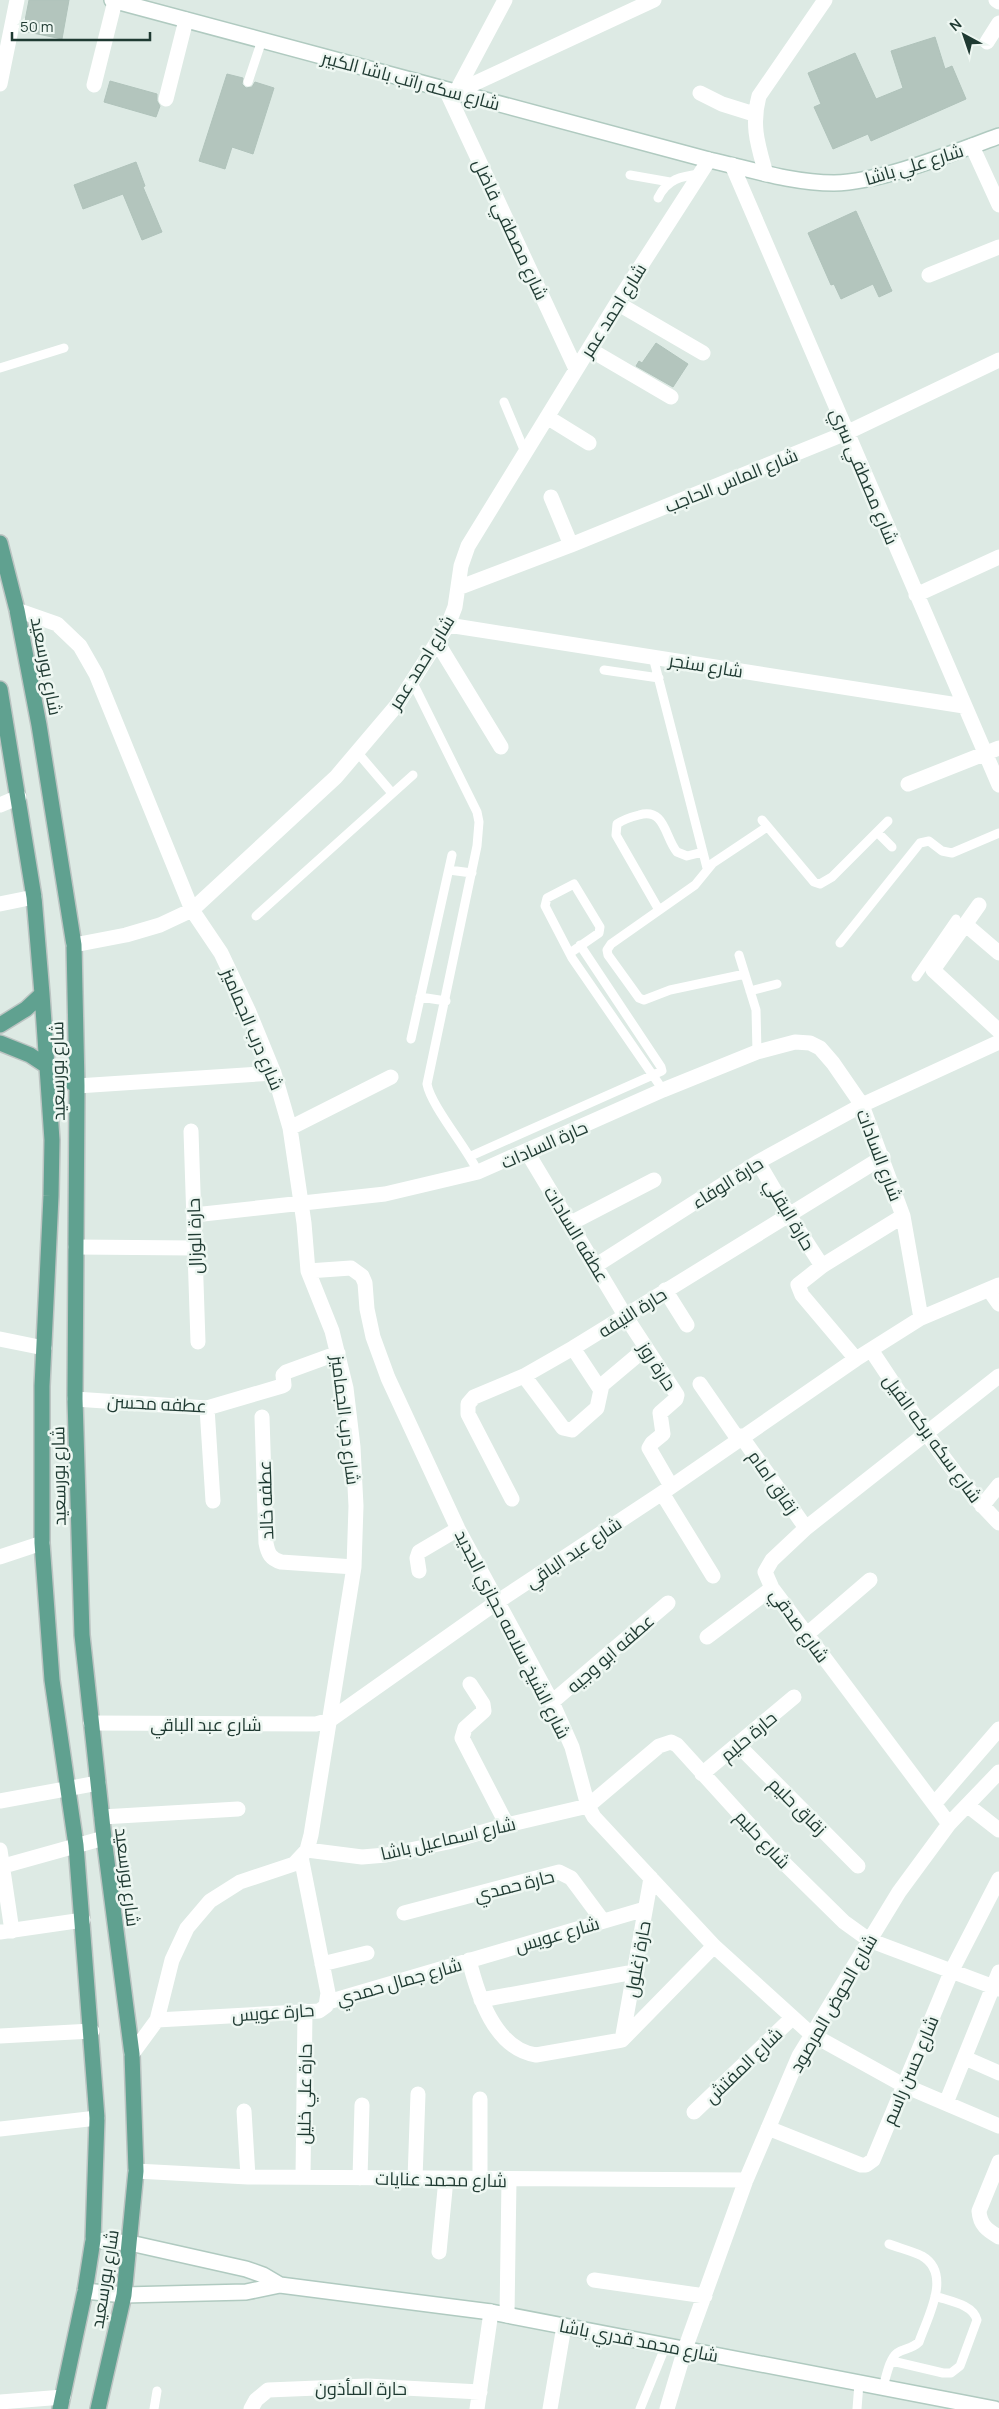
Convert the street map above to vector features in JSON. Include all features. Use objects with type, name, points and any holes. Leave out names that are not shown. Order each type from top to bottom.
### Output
[{"type":"main road","name":"شارع بورسعيد","points":[[0,543],[16,610],[39,725],[74,945],[77,1086],[76,1399],[82,1635],[104,1838],[132,2054],[136,2170],[124,2295],[98,2409]]},
{"type":"main road","name":"شارع بورسعيد","points":[[0,689],[2,711],[19,797],[34,897],[52,1140],[40,1480],[42,1543],[52,1680],[76,1845],[92,2031],[97,2118],[93,2240],[85,2291],[62,2403]]},
{"type":"main road","points":[[0,1026],[26,1009],[42,994]]},
{"type":"main road","points":[[0,1043],[30,1055],[77,1086]]},
{"type":"street","points":[[0,84],[17,0]]},
{"type":"street","points":[[94,85],[114,0]]},
{"type":"street","name":"شارع سكه راتب باشا الكبير","points":[[114,0],[709,160]]},
{"type":"street","points":[[451,91],[505,0]]},
{"type":"street","points":[[451,91],[654,0]]},
{"type":"street","points":[[766,174],[754,132],[754,114],[759,96],[825,0]]},
{"type":"street","points":[[166,99],[186,20]]},
{"type":"street","points":[[987,42],[999,23]]},
{"type":"street","name":"شارع مصطفي فاضل","points":[[451,91],[576,369]]},
{"type":"street","points":[[700,93],[722,104],[754,114]]},
{"type":"street","name":"شارع علي باشا","points":[[709,160],[766,174],[833,183],[863,180],[999,136]]},
{"type":"street","points":[[972,146],[999,205]]},
{"type":"street","name":"شارع احمد عمر","points":[[74,945],[126,935],[160,924],[192,910],[336,777],[397,704],[448,625],[455,607],[461,566],[468,546],[588,349],[709,160]]},
{"type":"street","name":"شارع مصطفي سري","points":[[732,165],[964,706],[992,751],[999,786]]},
{"type":"street","points":[[929,275],[999,246]]},
{"type":"street","points":[[617,303],[703,353]]},
{"type":"street","points":[[588,349],[670,397]]},
{"type":"street","name":"شارع الماس الحاجب","points":[[458,588],[571,545],[846,433],[999,360]]},
{"type":"street","points":[[547,417],[589,443]]},
{"type":"street","points":[[551,497],[571,545]]},
{"type":"street","points":[[916,595],[999,557]]},
{"type":"street","name":"شارع درب الجماميز","points":[[16,610],[57,624],[80,646],[96,674],[192,910],[221,953],[249,1012],[274,1072],[290,1128],[308,1271],[332,1331],[346,1388],[353,1448],[356,1506],[354,1567],[311,1835],[304,1853]]},
{"type":"street","name":"شارع سنجر","points":[[448,625],[964,706]]},
{"type":"street","points":[[437,642],[501,747]]},
{"type":"street","points":[[908,784],[992,751]]},
{"type":"street","points":[[0,805],[19,797]]},
{"type":"street","points":[[0,904],[34,897]]},
{"type":"street","points":[[979,906],[960,922],[929,967],[999,1031]]},
{"type":"street","points":[[960,922],[999,953]]},
{"type":"street","name":"شارع السادات","points":[[777,1047],[795,1042],[810,1043],[820,1048],[862,1105],[903,1216],[921,1318]]},
{"type":"street","name":"حارة الوفاء","points":[[595,1266],[758,1162],[862,1105],[999,1042]]},
{"type":"street","name":"حارة السادات","points":[[194,1215],[385,1194],[478,1172],[527,1152],[662,1090],[757,1052],[777,1047]]},
{"type":"street","points":[[77,1086],[274,1072]]},
{"type":"street","points":[[290,1128],[392,1077]]},
{"type":"street","name":"حارة الوزال","points":[[191,1131],[198,1342]]},
{"type":"street","name":"عطفه السادات","points":[[527,1152],[626,1317]]},
{"type":"street","name":"حارة النيفه","points":[[512,1499],[467,1409],[474,1397],[524,1376],[626,1317],[665,1290],[882,1157]]},
{"type":"street","name":"حارة البقلي","points":[[758,1162],[822,1266]]},
{"type":"street","points":[[571,1223],[654,1180]]},
{"type":"street","points":[[856,1359],[798,1290],[798,1285],[801,1280],[822,1266],[903,1216]]},
{"type":"street","points":[[76,1247],[194,1248]]},
{"type":"street","name":"شارع الشيخ سلامه حجازي الجديد","points":[[308,1271],[350,1268],[362,1276],[373,1337],[388,1378],[458,1529],[552,1702],[572,1747],[588,1806],[594,1816],[714,1946],[811,2034],[903,2085],[999,2126]]},
{"type":"street","points":[[994,1287],[999,1304]]},
{"type":"street","name":"شارع عبد الباقي","points":[[91,1723],[316,1724],[330,1720],[497,1602],[667,1490],[739,1437],[856,1359],[921,1318],[994,1287]]},
{"type":"street","points":[[665,1290],[687,1325]]},
{"type":"street","name":"حارة روز","points":[[626,1317],[677,1396],[676,1400],[660,1413],[662,1434],[652,1442],[649,1448],[667,1490]]},
{"type":"street","points":[[0,1339],[44,1348]]},
{"type":"street","points":[[573,1348],[600,1389]]},
{"type":"street","points":[[524,1376],[563,1428],[569,1431],[575,1429],[597,1408],[600,1389],[605,1381],[646,1348]]},
{"type":"street","name":"شارع سكه بركه الفيل","points":[[871,1350],[928,1434],[982,1506],[999,1523]]},
{"type":"street","name":"عطفه محسن","points":[[76,1399],[207,1408],[282,1386],[284,1385],[283,1375],[286,1372],[338,1352]]},
{"type":"street","name":"شارع صدقي","points":[[949,1824],[772,1588],[767,1579],[767,1566],[806,1528],[928,1434],[999,1376]]},
{"type":"street","name":"زقاق امام","points":[[700,1384],[806,1528]]},
{"type":"street","points":[[207,1408],[213,1501]]},
{"type":"street","name":"عطفه خالد","points":[[262,1417],[266,1543],[268,1553],[275,1561],[281,1562],[354,1567]]},
{"type":"street","points":[[982,1506],[999,1485]]},
{"type":"street","points":[[667,1490],[713,1576]]},
{"type":"street","points":[[419,1571],[417,1558],[423,1547],[458,1529]]},
{"type":"street","points":[[0,1558],[42,1543]]},
{"type":"street","points":[[806,1635],[870,1580]]},
{"type":"street","points":[[707,1637],[772,1588]]},
{"type":"street","name":"عطفه ابو وجيه","points":[[552,1702],[668,1603]]},
{"type":"street","points":[[470,1684],[483,1704],[484,1711],[465,1728],[462,1738],[507,1825]]},
{"type":"street","name":"حارة حليم","points":[[702,1774],[794,1697]]},
{"type":"street","points":[[935,1803],[999,1729]]},
{"type":"street","name":"شارع حليم","points":[[588,1806],[659,1746],[671,1742],[677,1744],[702,1774],[817,1897],[844,1922],[869,1940],[952,1970],[997,1982]]},
{"type":"street","name":"زقاق حليم","points":[[738,1745],[858,1866]]},
{"type":"street","name":"شارع الحوض المرصود","points":[[667,2409],[686,2349],[746,2180],[811,2034],[898,1892],[949,1824],[999,1772]]},
{"type":"street","points":[[0,1801],[98,1783]]},
{"type":"street","points":[[967,1804],[999,1830]]},
{"type":"street","name":"شارع اسماعيل باشا","points":[[304,1853],[362,1857],[386,1855],[448,1842],[507,1825],[588,1806]]},
{"type":"street","points":[[102,1817],[238,1810]]},
{"type":"street","points":[[1,1866],[104,1838]]},
{"type":"street","points":[[0,1850],[6,1932],[83,1920]]},
{"type":"street","points":[[132,2054],[157,2020],[172,1960],[187,1928],[210,1901],[240,1882],[286,1868],[304,1853]]},
{"type":"street","name":"حارة عويس","points":[[157,2020],[319,2011],[328,2002],[304,1853]]},
{"type":"street","name":"حارة حمدي","points":[[404,1914],[559,1872],[571,1878],[603,1921]]},
{"type":"street","name":"حارة زغلول","points":[[622,2040],[651,1878]]},
{"type":"street","name":"شارع حسن راسم","points":[[768,2128],[866,2165],[873,2160],[952,1970],[999,1879]]},
{"type":"street","name":"شارع عويس","points":[[470,1960],[646,1909]]},
{"type":"street","points":[[622,2040],[714,1946]]},
{"type":"street","points":[[322,1964],[367,1953]]},
{"type":"street","name":"شارع جمال حمدي","points":[[328,2002],[470,1960],[481,2000],[505,2038],[513,2047],[524,2053],[536,2055],[622,2040]]},
{"type":"street","points":[[481,2000],[634,1972]]},
{"type":"street","points":[[946,2103],[997,1982]]},
{"type":"street","name":"حارة علي خليل","points":[[303,2177],[305,2011]]},
{"type":"street","name":"شارع المفتش","points":[[694,2112],[792,2018]]},
{"type":"street","points":[[0,2036],[92,2031]]},
{"type":"street","points":[[965,2058],[999,2073]]},
{"type":"street","points":[[415,2179],[418,2094]]},
{"type":"street","points":[[480,2100],[480,2180]]},
{"type":"street","points":[[360,2178],[362,2105]]},
{"type":"street","points":[[244,2111],[248,2177]]},
{"type":"street","points":[[0,2129],[97,2118]]},
{"type":"street","points":[[999,2162],[979,2211],[985,2228],[999,2236]]},
{"type":"street","name":"شارع محمد عنايات","points":[[136,2170],[248,2177],[480,2180],[746,2180]]},
{"type":"street","points":[[439,2252],[446,2179]]},
{"type":"street","points":[[507,2315],[510,2180]]},
{"type":"street","name":"شارع محمد قدري باشا","points":[[93,2240],[130,2243],[246,2269],[263,2275],[280,2285]]},
{"type":"street","points":[[594,2280],[705,2296]]},
{"type":"street","name":"شارع محمد قدري باشا","points":[[85,2291],[124,2295],[246,2292],[280,2285],[491,2312],[995,2409]]},
{"type":"street","points":[[477,2409],[491,2312]]},
{"type":"street","points":[[550,2409],[564,2326]]},
{"type":"street","name":"حارة المأذون","points":[[251,2409],[256,2400],[268,2390],[367,2386],[480,2392]]},
{"type":"street","points":[[0,2402],[62,2403]]},
{"type":"lane","points":[[248,82],[262,40]]},
{"type":"lane","points":[[630,174],[670,182]]},
{"type":"lane","points":[[658,198],[663,188],[670,182],[682,176],[701,174]]},
{"type":"lane","points":[[0,368],[64,348]]},
{"type":"lane","points":[[504,402],[525,452]]},
{"type":"lane","points":[[653,657],[707,868]]},
{"type":"lane","points":[[604,670],[658,678]]},
{"type":"lane","points":[[412,681],[477,812],[479,834],[472,873],[427,1084],[431,1096],[470,1156],[478,1172]]},
{"type":"lane","points":[[356,752],[392,793]]},
{"type":"lane","points":[[256,916],[413,774]]},
{"type":"lane","points":[[659,910],[616,835],[617,824],[623,820],[648,812],[662,822],[677,852],[687,856],[703,852]]},
{"type":"lane","points":[[745,974],[670,990],[649,1000],[639,998],[608,955],[607,950],[612,944],[695,884],[707,868],[764,824],[814,882],[820,884],[832,877],[888,821]]},
{"type":"lane","points":[[877,832],[892,847]]},
{"type":"lane","points":[[840,943],[920,843],[929,842],[942,851],[952,852],[999,833]]},
{"type":"lane","points":[[410,1039],[452,856]]},
{"type":"lane","points":[[449,870],[472,873]]},
{"type":"lane","points":[[570,953],[599,933],[600,927],[576,885],[571,884],[547,898],[544,903],[570,953],[662,1090]]},
{"type":"lane","points":[[470,1156],[661,1073],[661,1067],[580,945]]},
{"type":"lane","points":[[739,955],[756,1010],[757,1052]]},
{"type":"lane","points":[[916,977],[929,967]]},
{"type":"lane","points":[[750,991],[777,984]]},
{"type":"lane","points":[[420,997],[446,1001]]},
{"type":"lane","points":[[883,2387],[896,2354],[914,2348],[919,2342],[938,2287],[937,2275],[931,2264],[922,2256],[889,2244]]},
{"type":"lane","points":[[892,2361],[943,2373],[951,2373],[960,2366],[977,2320],[975,2314],[969,2308],[935,2296]]},
{"type":"lane","points":[[640,2409],[666,2345]]},
{"type":"lane","points":[[857,2409],[859,2383]]},
{"type":"lane","points":[[154,2409],[157,2391]]},
{"type":"building","points":[[29,0],[69,0],[62,39],[23,31]]},
{"type":"building","points":[[935,37],[945,69],[952,66],[966,99],[871,141],[868,134],[833,149],[814,107],[821,104],[808,73],[855,53],[876,99],[903,88],[891,51]]},
{"type":"building","points":[[227,74],[243,78],[242,84],[246,88],[252,87],[255,82],[274,88],[253,154],[232,147],[225,169],[199,161]]},
{"type":"building","points":[[110,81],[157,94],[157,101],[160,106],[156,117],[104,102]]},
{"type":"building","points":[[136,162],[145,186],[143,187],[162,232],[142,240],[123,194],[83,209],[74,185]]},
{"type":"building","points":[[856,211],[892,291],[879,297],[873,284],[841,299],[834,284],[831,285],[808,233]]},
{"type":"building","points":[[656,343],[688,364],[673,387],[636,366],[639,361],[642,363]]}]
